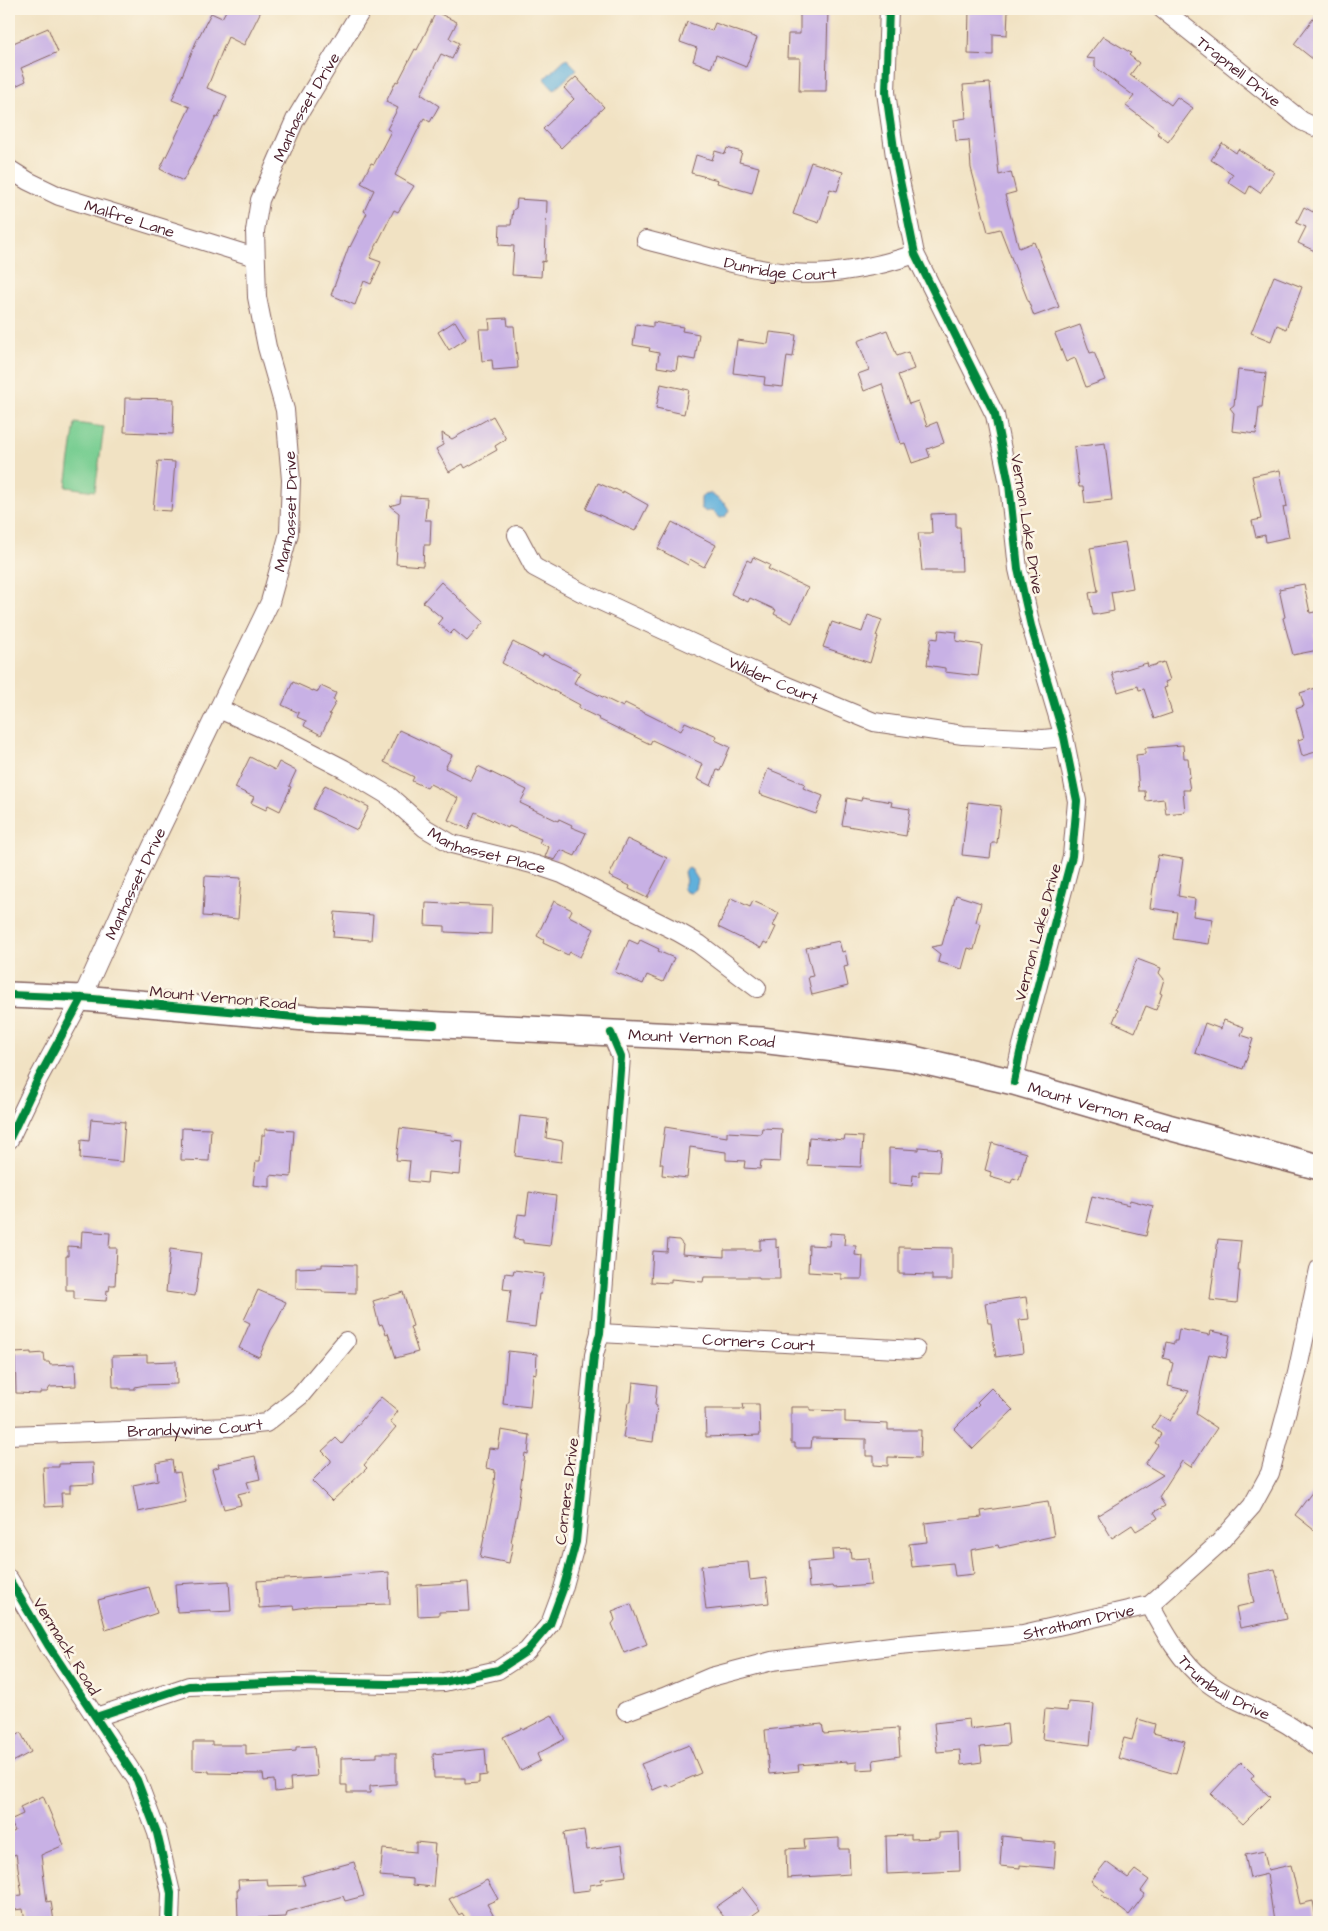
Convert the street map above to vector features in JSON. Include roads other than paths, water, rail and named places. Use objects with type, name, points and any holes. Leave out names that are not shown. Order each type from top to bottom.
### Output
[{"type":"main road","name":"Mount Vernon Road","points":[[9,995],[82,998],[317,1019],[781,1043],[910,1058],[1014,1082],[1168,1127],[1319,1168]]},
{"type":"street","name":"Manhasset Drive","points":[[82,998],[128,896],[270,602],[289,533],[291,480],[285,410],[267,347],[257,297],[255,231],[260,200],[296,120],[362,9]]},
{"type":"street","name":"Vernon Lake Drive","points":[[889,9],[886,92],[895,156],[915,254],[995,415],[1009,484],[1018,569],[1031,626],[1064,737],[1077,801],[1072,856],[1014,1082]]},
{"type":"street","name":"Trapnell Drive","points":[[1162,9],[1302,121],[1319,128]]},
{"type":"street","name":"Malfre Lane","points":[[9,169],[28,181],[60,196],[255,256]]},
{"type":"street","name":"Dunridge Court","points":[[646,240],[762,269],[793,274],[826,273],[895,261],[915,254]]},
{"type":"street","name":"Wilder Court","points":[[517,535],[534,567],[581,592],[770,679],[874,722],[963,735],[1043,739],[1064,737]]},
{"type":"street","name":"Manhasset Place","points":[[219,709],[284,738],[344,769],[389,796],[425,828],[452,844],[536,865],[562,874],[670,928],[699,944],[757,988]]},
{"type":"street","points":[[9,1140],[38,1079],[82,998]]},
{"type":"street","name":"Corners Drive","points":[[96,1718],[188,1686],[294,1682],[389,1684],[444,1682],[498,1670],[527,1652],[550,1624],[563,1589],[576,1542],[594,1355],[600,1333],[621,1057],[611,1033]]},
{"type":"street","name":"Stratham Drive","points":[[626,1711],[711,1677],[772,1661],[899,1645],[1023,1634],[1150,1605],[1218,1544],[1252,1506],[1270,1473],[1297,1373],[1319,1269]]},
{"type":"street","name":"Corners Court","points":[[600,1333],[916,1350]]},
{"type":"street","name":"Brandywine Court","points":[[9,1435],[231,1427],[266,1423],[300,1396],[346,1341]]},
{"type":"street","name":"Vermack Road","points":[[9,1579],[48,1645],[137,1780],[157,1833],[171,1894],[170,1922]]},
{"type":"street","name":"Trumbull Drive","points":[[1150,1605],[1169,1640],[1187,1663],[1206,1682],[1234,1699],[1286,1723],[1319,1748]]},
{"type":"water","points":[[566,58],[577,69],[554,90],[544,79]]},
{"type":"water","points":[[710,493],[726,505],[729,510],[725,517],[719,518],[712,510],[706,512],[701,508],[701,498],[704,494]]},
{"type":"water","points":[[689,868],[698,880],[696,889],[691,893],[686,892],[683,888],[686,881],[684,872]]}]
